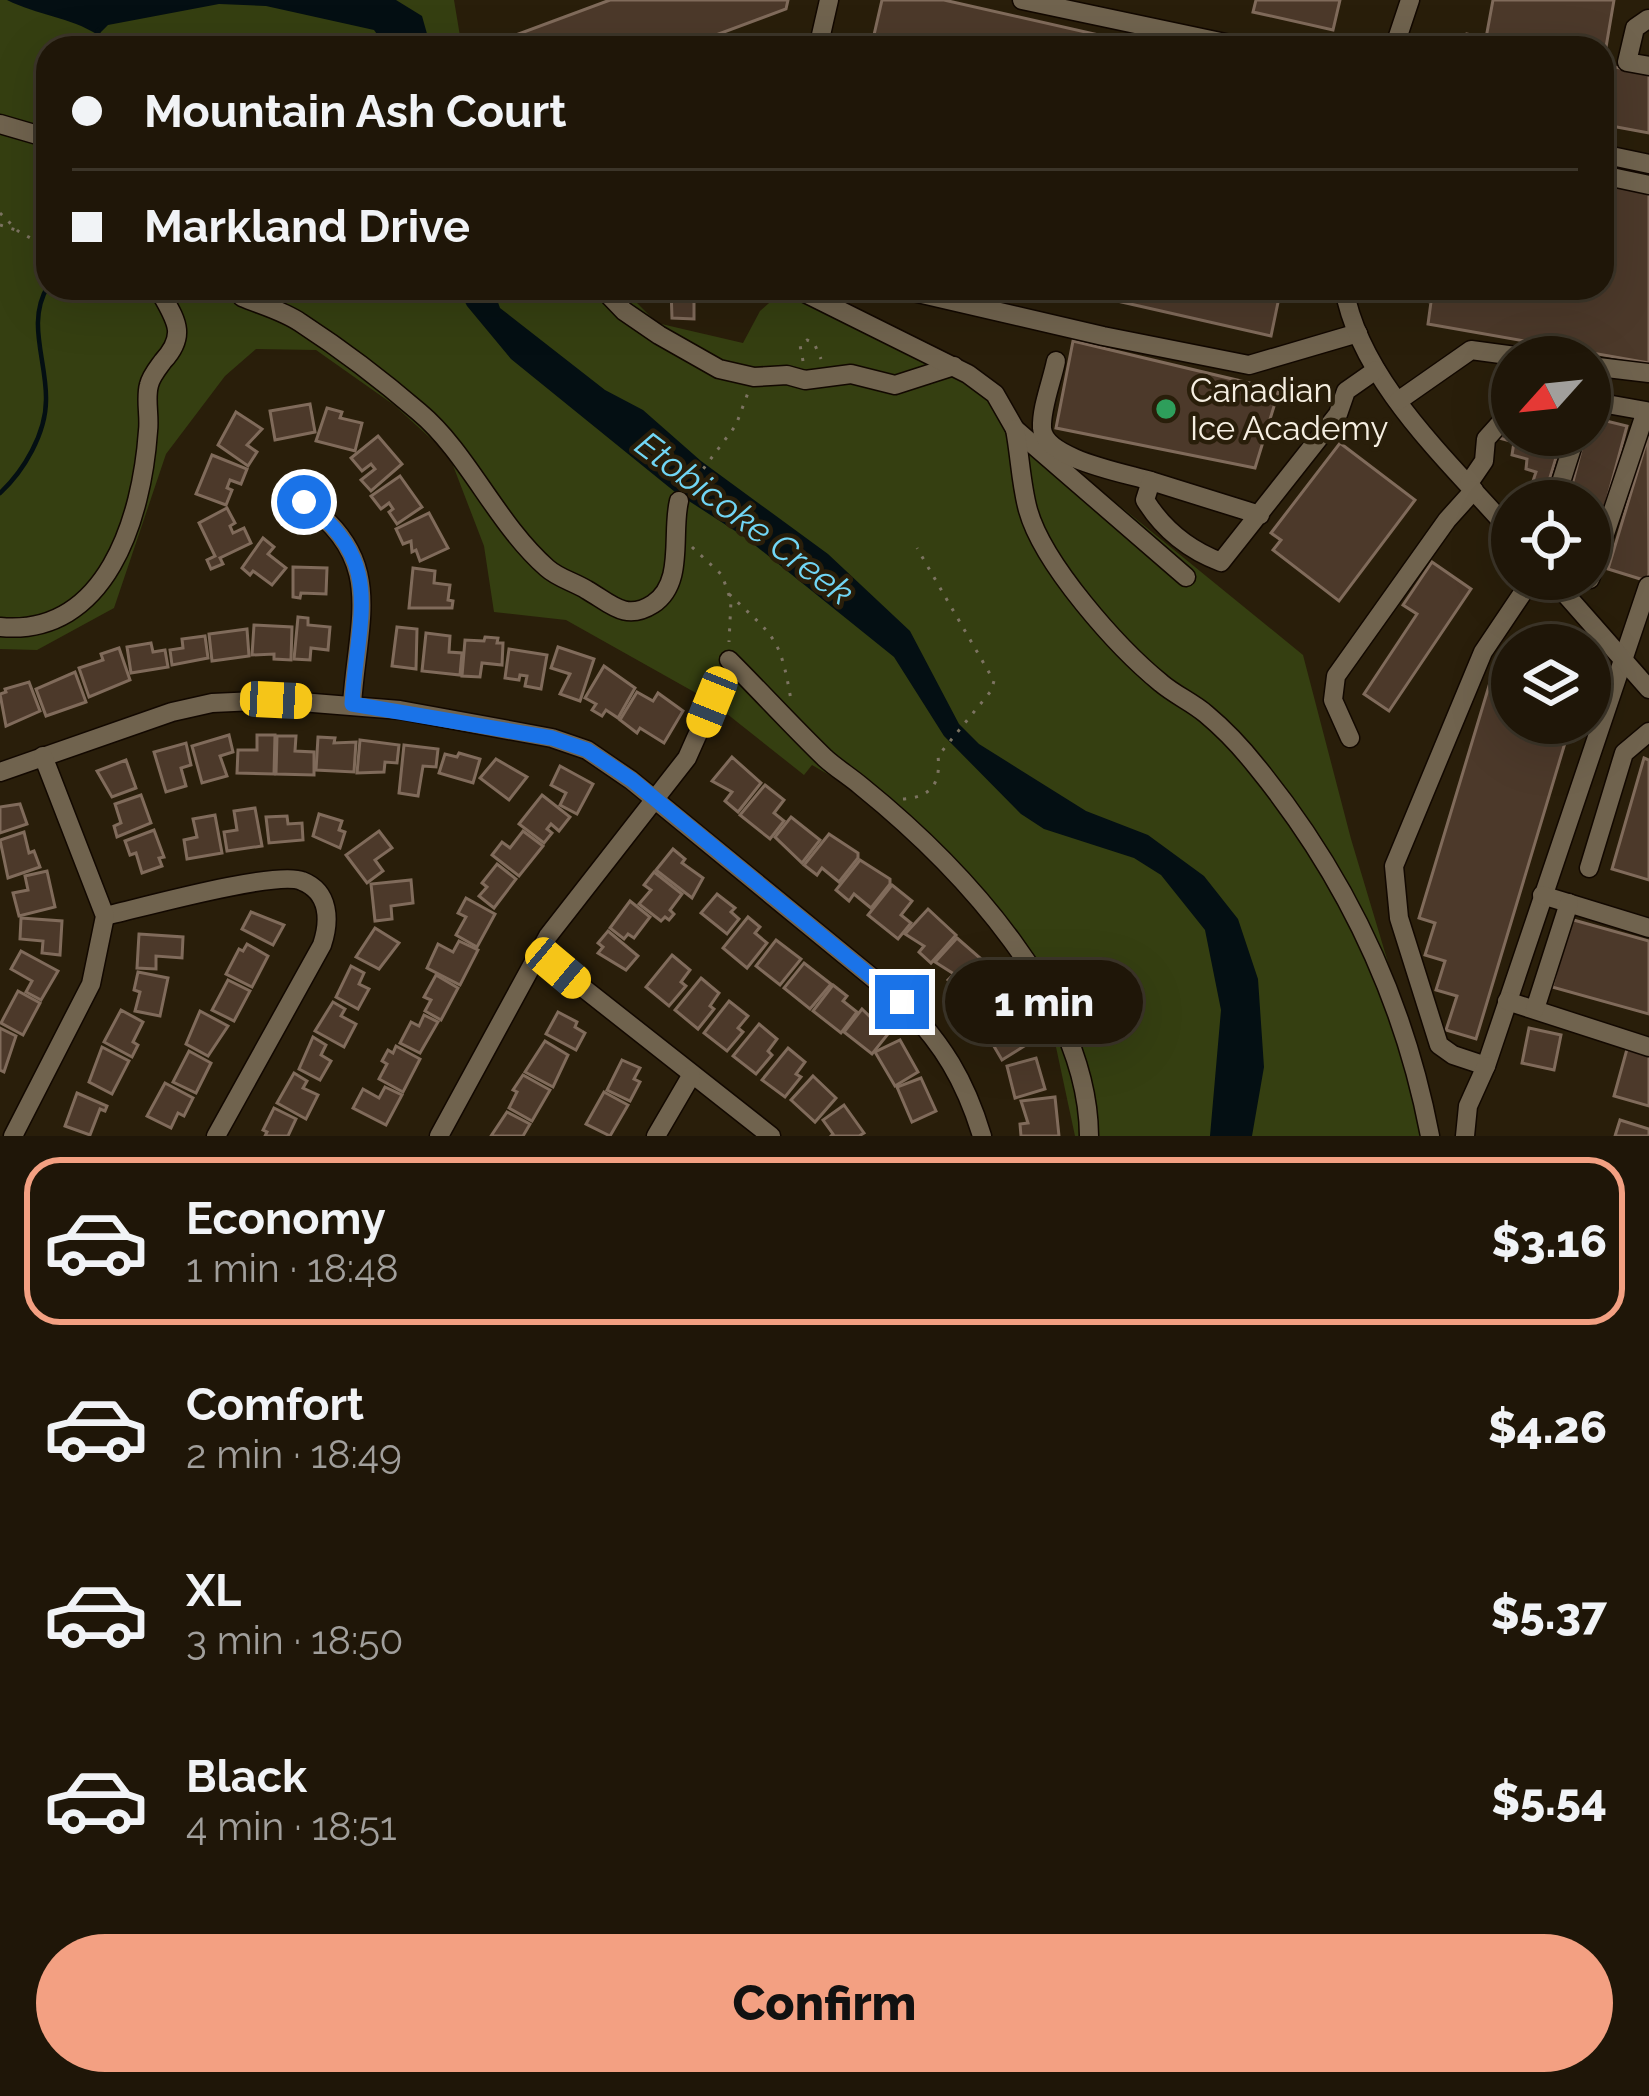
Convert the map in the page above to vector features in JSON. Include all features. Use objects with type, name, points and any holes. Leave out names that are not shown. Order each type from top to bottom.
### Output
[{"type":"street","points":[[821,36],[829,0]]},
{"type":"street","points":[[1022,0],[1192,36]]},
{"type":"street","points":[[1398,36],[1410,0]]},
{"type":"street","points":[[1648,19],[1635,28],[1627,62],[1649,66]]},
{"type":"street","points":[[0,124],[36,134]]},
{"type":"street","points":[[1614,157],[1649,164]]},
{"type":"street","points":[[1614,178],[1649,185]]},
{"type":"street","points":[[0,627],[26,629],[48,623],[94,594],[108,575],[131,522],[148,433],[148,384],[176,346],[179,334],[163,300]]},
{"type":"street","points":[[249,300],[299,321],[420,413],[444,436],[528,550],[552,573],[591,591],[613,609],[627,613],[652,605],[669,587],[677,511]]},
{"type":"street","points":[[613,300],[659,335],[719,369],[754,377],[787,375],[805,380],[851,374],[895,385],[954,366]]},
{"type":"street","points":[[819,300],[954,366],[995,394],[1015,429],[1186,577]]},
{"type":"street","points":[[948,300],[1249,364],[1358,332]]},
{"type":"street","points":[[1349,300],[1376,370],[1491,508]]},
{"type":"street","points":[[1398,400],[1471,350],[1491,353]]},
{"type":"street","points":[[1056,361],[1042,430],[1048,441],[1071,457],[1260,515]]},
{"type":"street","points":[[1611,368],[1649,373]]},
{"type":"street","points":[[1150,481],[1145,500],[1160,523],[1201,554],[1221,562],[1338,414],[1346,391],[1376,370]]},
{"type":"street","points":[[1611,405],[1648,411],[1611,518]]},
{"type":"street","points":[[1015,429],[1028,511],[1088,609],[1121,650],[1204,712],[1256,766],[1370,942],[1398,1008],[1430,1136]]},
{"type":"street","points":[[1349,738],[1333,700],[1336,676],[1472,486],[1491,433]]},
{"type":"street","points":[[304,502],[339,530],[359,571],[361,613],[352,704]]},
{"type":"street","points":[[1465,1136],[1468,1106],[1486,1066],[1648,586]]},
{"type":"street","points":[[1486,1066],[1439,1045],[1399,918],[1394,866],[1483,652],[1518,600]]},
{"type":"street","points":[[1570,600],[1649,689]]},
{"type":"street","points":[[1574,605],[1577,600]]},
{"type":"street","points":[[729,660],[828,761],[959,878],[1035,970],[1066,1032],[1089,1114],[1089,1136]]},
{"type":"street","points":[[0,772],[172,712],[212,703],[276,700],[352,704],[552,738],[587,750],[656,800],[902,1002],[937,1037],[970,1098],[982,1136]]},
{"type":"street","points":[[439,1136],[561,917],[656,800],[695,744],[712,702]]},
{"type":"street","points":[[1589,868],[1624,753],[1649,735]]},
{"type":"street","points":[[13,1136],[92,984],[105,916],[43,756]]},
{"type":"street","points":[[105,916],[275,879],[306,882],[320,895],[328,913],[322,946],[216,1136]]},
{"type":"street","points":[[1543,895],[1649,928]]},
{"type":"street","points":[[1535,1010],[1569,903]]},
{"type":"street","points":[[539,953],[771,1136]]},
{"type":"street","points":[[1508,1001],[1649,1047]]},
{"type":"street","points":[[656,1136],[691,1076]]},
{"type":"path","points":[[0,213],[18,231]]},
{"type":"path","points":[[0,225],[36,241]]},
{"type":"path","points":[[805,380],[800,345],[807,340],[814,343],[830,377]]},
{"type":"path","points":[[729,660],[728,592],[722,575],[694,551],[677,511],[736,424],[754,377]]},
{"type":"path","points":[[872,796],[907,800],[927,795],[940,774],[938,756],[991,692],[994,681],[917,548]]},
{"type":"path","points":[[728,592],[776,638],[791,701]]},
{"type":"green space","points":[[0,0],[454,0],[460,36],[36,36],[36,300],[634,300],[657,323],[743,343],[760,311],[772,300],[837,300],[998,385],[1017,422],[1303,655],[1351,839],[1440,1136],[1075,1136],[1053,1033],[1010,951],[972,901],[864,795],[812,765],[804,775],[712,702],[566,620],[494,612],[484,546],[449,455],[394,405],[316,350],[256,349],[225,376],[166,454],[114,608],[37,650],[0,649]]},
{"type":"water","points":[[7,0],[396,0],[422,16],[428,36],[378,36],[374,30],[266,6],[219,4],[108,25],[98,35]]},
{"type":"water","name":"Etobicoke Creek","points":[[464,300],[497,300],[500,308],[605,390],[643,410],[701,461],[828,554],[910,631],[959,724],[979,744],[1086,811],[1148,835],[1204,876],[1238,919],[1258,979],[1264,1067],[1252,1136],[1210,1136],[1221,1010],[1205,930],[1161,875],[1134,858],[1044,829],[1021,814],[944,736],[894,657],[746,538],[675,492],[511,359]]},
{"type":"building","points":[[610,0],[788,0],[786,9],[713,36],[513,36]]},
{"type":"building","points":[[882,0],[944,0],[1103,36],[874,36]]},
{"type":"building","points":[[1256,0],[1340,0],[1333,30],[1253,12]]},
{"type":"building","points":[[1493,0],[1614,0],[1608,36],[1486,36]]},
{"type":"building","points":[[1614,67],[1649,73],[1649,133],[1614,126]]},
{"type":"building","points":[[1614,185],[1649,192],[1649,363],[1611,356],[1611,336],[1496,336],[1428,324],[1431,302],[1418,300],[1614,300]]},
{"type":"building","points":[[671,300],[694,300],[694,319],[672,318]]},
{"type":"building","points":[[1113,300],[1278,300],[1271,336]]},
{"type":"building","name":"Canadian Ice Academy","points":[[1073,341],[1279,390],[1255,468],[1056,428]]},
{"type":"building","points":[[310,404],[315,432],[275,440],[270,411]]},
{"type":"building","points":[[327,408],[342,412],[340,418],[362,423],[355,451],[316,441]]},
{"type":"building","points":[[236,412],[262,429],[247,445],[257,452],[248,466],[218,445]]},
{"type":"building","points":[[1611,422],[1627,426],[1611,485],[1611,480],[1573,480],[1580,456],[1611,456]]},
{"type":"building","points":[[378,436],[402,464],[371,491],[361,480],[375,469],[371,464],[362,471],[351,458]]},
{"type":"building","points":[[1648,436],[1647,581],[1611,570]]},
{"type":"building","points":[[1340,443],[1415,500],[1339,601],[1273,550],[1281,540],[1271,533]]},
{"type":"building","points":[[212,455],[247,469],[241,484],[230,480],[226,505],[196,494]]},
{"type":"building","points":[[1516,456],[1557,456],[1549,480],[1533,480],[1536,472],[1526,469],[1527,459]]},
{"type":"building","points":[[400,476],[422,507],[397,524],[389,503],[381,509],[371,496]]},
{"type":"building","points":[[227,508],[235,523],[230,526],[233,533],[244,528],[251,543],[220,558],[223,564],[211,569],[207,560],[215,556],[199,523]]},
{"type":"building","points":[[429,513],[448,548],[420,561],[416,550],[412,552],[411,541],[403,544],[396,529]]},
{"type":"building","points":[[263,538],[274,547],[268,554],[286,568],[272,585],[242,568]]},
{"type":"building","points":[[1432,562],[1471,589],[1389,711],[1364,694],[1417,614],[1403,605]]},
{"type":"building","points":[[293,567],[327,568],[326,594],[293,597]]},
{"type":"building","points":[[413,568],[435,571],[434,583],[450,585],[452,608],[409,608]]},
{"type":"building","points":[[298,617],[308,618],[308,625],[330,627],[328,650],[311,648],[310,660],[294,659]]},
{"type":"building","points":[[254,625],[292,627],[291,660],[274,659],[274,654],[252,655]]},
{"type":"building","points":[[397,627],[417,629],[416,669],[392,666]]},
{"type":"building","points":[[247,629],[249,656],[212,661],[209,634]]},
{"type":"building","points":[[426,633],[450,636],[449,652],[462,653],[460,675],[422,671]]},
{"type":"building","points":[[205,636],[208,658],[172,665],[170,650],[183,648],[182,639]]},
{"type":"building","points":[[485,637],[503,643],[502,665],[482,663],[480,677],[462,676],[465,640],[484,641]]},
{"type":"building","points":[[151,643],[153,652],[165,650],[168,667],[131,673],[127,647]]},
{"type":"building","points":[[558,647],[594,659],[580,701],[560,694],[570,674],[551,668]]},
{"type":"building","points":[[119,648],[130,680],[89,697],[79,668]]},
{"type":"building","points":[[509,649],[547,655],[541,689],[525,686],[527,676],[505,678]]},
{"type":"building","points":[[604,666],[635,688],[618,718],[606,710],[602,716],[592,710],[596,704],[585,698]]},
{"type":"building","points":[[75,672],[86,702],[46,716],[36,689]]},
{"type":"building","points":[[1491,679],[1491,744],[1565,744],[1476,1039],[1446,1030],[1457,996],[1436,990],[1445,961],[1425,955],[1435,923],[1419,918]]},
{"type":"building","points":[[29,682],[40,711],[6,726],[0,694]]},
{"type":"building","points":[[637,692],[653,701],[658,693],[683,711],[664,743],[640,728],[637,733],[620,720]]},
{"type":"building","points":[[229,735],[233,752],[220,756],[227,776],[202,783],[192,746]]},
{"type":"building","points":[[257,735],[275,735],[274,774],[237,773],[238,750],[257,750]]},
{"type":"building","points":[[277,736],[296,736],[295,751],[314,752],[314,775],[276,774]]},
{"type":"building","points":[[318,737],[335,738],[334,743],[356,742],[354,772],[316,770]]},
{"type":"building","points":[[360,740],[399,745],[397,763],[385,762],[384,772],[357,773]]},
{"type":"building","points":[[186,743],[191,765],[181,768],[186,786],[166,792],[154,752]]},
{"type":"building","points":[[404,745],[438,749],[436,767],[423,766],[418,796],[399,793]]},
{"type":"building","points":[[459,753],[480,759],[473,783],[439,773],[445,754],[457,757]]},
{"type":"building","points":[[732,757],[761,783],[738,812],[725,801],[732,792],[712,781]]},
{"type":"building","points":[[1644,758],[1649,760],[1649,880],[1612,869]]},
{"type":"building","points":[[496,759],[527,777],[509,800],[480,778]]},
{"type":"building","points":[[126,760],[136,788],[112,797],[97,771]]},
{"type":"building","points":[[560,766],[593,784],[577,814],[560,805],[566,793],[551,785]]},
{"type":"building","points":[[765,785],[784,800],[774,813],[784,821],[770,839],[740,815]]},
{"type":"building","points":[[141,795],[151,823],[117,837],[114,826],[121,823],[115,804]]},
{"type":"building","points":[[542,795],[570,817],[559,831],[551,824],[547,829],[552,833],[544,843],[519,824]]},
{"type":"building","points":[[20,804],[27,824],[0,833],[0,807]]},
{"type":"building","points":[[255,808],[262,846],[227,851],[224,832],[237,830],[234,811]]},
{"type":"building","points":[[319,814],[342,821],[339,830],[345,832],[340,848],[313,836]]},
{"type":"building","points":[[215,815],[222,853],[187,859],[184,840],[197,837],[193,819]]},
{"type":"building","points":[[287,816],[288,824],[302,823],[303,840],[269,843],[266,817]]},
{"type":"building","points":[[791,817],[820,840],[802,863],[775,837]]},
{"type":"building","points":[[154,830],[164,857],[159,858],[162,866],[142,873],[136,853],[130,855],[125,841]]},
{"type":"building","points":[[379,831],[392,848],[375,860],[383,871],[367,883],[346,855]]},
{"type":"building","points":[[523,831],[543,846],[519,876],[492,855],[502,842],[510,848]]},
{"type":"building","points":[[24,832],[29,853],[34,851],[40,867],[8,878],[0,840]]},
{"type":"building","points":[[829,834],[858,853],[839,882],[822,868],[817,875],[804,865]]},
{"type":"building","points":[[673,849],[685,859],[682,863],[703,878],[692,898],[656,870]]},
{"type":"building","points":[[860,860],[890,879],[871,908],[854,894],[849,901],[836,890]]},
{"type":"building","points":[[497,864],[516,879],[494,908],[479,896],[487,887],[482,883]]},
{"type":"building","points":[[47,871],[55,907],[19,916],[13,893],[28,890],[25,876]]},
{"type":"building","points":[[654,872],[682,894],[669,920],[661,921],[639,904],[651,890],[644,885]]},
{"type":"building","points":[[411,880],[413,903],[391,906],[392,919],[375,921],[371,884]]},
{"type":"building","points":[[892,885],[912,901],[901,915],[911,923],[898,939],[868,915]]},
{"type":"building","points":[[717,894],[735,908],[731,912],[739,919],[727,934],[701,913]]},
{"type":"building","points":[[466,898],[495,914],[477,947],[456,935],[466,917],[458,913]]},
{"type":"building","points":[[630,901],[650,917],[634,938],[628,934],[624,939],[610,928]]},
{"type":"building","points":[[928,909],[956,935],[931,963],[919,952],[924,946],[905,934]]},
{"type":"building","points":[[251,912],[284,925],[273,945],[242,929]]},
{"type":"building","points":[[748,917],[760,927],[755,933],[767,943],[747,968],[723,948]]},
{"type":"building","points":[[21,918],[62,921],[60,955],[42,953],[43,941],[20,939]]},
{"type":"building","points":[[1570,919],[1649,941],[1649,1014],[1552,987]]},
{"type":"building","points":[[375,928],[399,943],[379,969],[356,957]]},
{"type":"building","points":[[608,931],[638,956],[626,970],[598,953],[603,947],[598,943]]},
{"type":"building","points":[[139,934],[183,937],[182,958],[156,956],[156,969],[137,968]]},
{"type":"building","points":[[957,938],[987,964],[961,992],[948,980],[954,974],[935,962]]},
{"type":"building","points":[[776,940],[801,959],[780,985],[756,966]]},
{"type":"building","points":[[459,941],[478,950],[460,985],[427,968],[438,944],[453,952]]},
{"type":"building","points":[[247,944],[268,956],[252,987],[226,974],[239,949],[243,951]]},
{"type":"building","points":[[21,951],[58,971],[41,1000],[26,992],[32,981],[11,969]]},
{"type":"building","points":[[672,955],[690,970],[681,982],[686,986],[669,1006],[646,987]]},
{"type":"building","points":[[804,963],[831,984],[810,1009],[784,988]]},
{"type":"building","points":[[351,966],[364,973],[359,984],[369,989],[358,1009],[336,997]]},
{"type":"building","points":[[138,972],[168,978],[160,1016],[135,1011]]},
{"type":"building","points":[[995,972],[1015,1006],[983,1026],[974,1012],[983,1007],[966,990]]},
{"type":"building","points":[[436,975],[458,988],[441,1020],[425,1011],[431,1000],[424,997]]},
{"type":"building","points":[[701,978],[719,993],[710,1006],[714,1009],[698,1029],[675,1010]]},
{"type":"building","points":[[228,980],[250,991],[234,1021],[212,1010]]},
{"type":"building","points":[[833,985],[857,1012],[841,1033],[813,1011]]},
{"type":"building","points":[[18,991],[40,1003],[23,1035],[1,1023]]},
{"type":"building","points":[[729,1001],[748,1016],[738,1028],[743,1032],[727,1051],[704,1033]]},
{"type":"building","points":[[333,1002],[345,1009],[341,1016],[356,1024],[344,1047],[315,1031]]},
{"type":"building","points":[[862,1009],[888,1034],[872,1054],[844,1032]]},
{"type":"building","points":[[121,1010],[143,1022],[132,1057],[104,1042]]},
{"type":"building","points":[[200,1011],[228,1026],[208,1056],[186,1044]]},
{"type":"building","points":[[558,1012],[577,1022],[575,1027],[585,1033],[576,1050],[546,1034]]},
{"type":"building","points":[[1017,1012],[1029,1043],[1002,1060],[985,1031]]},
{"type":"building","points":[[424,1015],[438,1022],[420,1053],[400,1043],[411,1022],[419,1026]]},
{"type":"building","points":[[759,1024],[777,1039],[768,1051],[772,1055],[756,1074],[733,1056]]},
{"type":"building","points":[[0,1028],[16,1036],[4,1072],[0,1070]]},
{"type":"building","points":[[1529,1028],[1561,1035],[1554,1070],[1522,1063]]},
{"type":"building","points":[[313,1037],[326,1045],[321,1055],[331,1061],[320,1080],[299,1069]]},
{"type":"building","points":[[900,1040],[918,1072],[895,1086],[875,1052]]},
{"type":"building","points":[[545,1041],[568,1055],[553,1087],[525,1072]]},
{"type":"building","points":[[396,1046],[420,1059],[403,1092],[379,1079],[387,1064],[382,1061]]},
{"type":"building","points":[[102,1047],[129,1061],[112,1094],[89,1082]]},
{"type":"building","points":[[788,1048],[805,1062],[796,1074],[801,1077],[785,1097],[762,1080]]},
{"type":"building","points":[[1627,1049],[1649,1055],[1649,1106],[1614,1096]]},
{"type":"building","points":[[189,1051],[211,1063],[196,1093],[173,1082]]},
{"type":"building","points":[[1036,1058],[1045,1089],[1015,1098],[1007,1066]]},
{"type":"building","points":[[622,1060],[640,1068],[634,1079],[640,1082],[630,1101],[607,1090]]},
{"type":"building","points":[[294,1073],[307,1081],[303,1088],[318,1095],[306,1119],[277,1103]]},
{"type":"building","points":[[523,1075],[550,1090],[532,1121],[509,1108]]},
{"type":"building","points":[[813,1076],[836,1098],[815,1122],[791,1100]]},
{"type":"building","points":[[921,1078],[936,1111],[912,1122],[897,1087]]},
{"type":"building","points":[[165,1083],[193,1098],[171,1128],[147,1116]]},
{"type":"building","points":[[385,1087],[402,1095],[386,1125],[353,1108],[363,1089],[379,1098]]},
{"type":"building","points":[[604,1092],[628,1105],[610,1136],[586,1124]]},
{"type":"building","points":[[77,1093],[107,1106],[105,1111],[100,1109],[90,1135],[65,1126]]},
{"type":"building","points":[[1055,1097],[1059,1136],[1021,1136],[1020,1124],[1028,1123],[1021,1101]]},
{"type":"building","points":[[844,1105],[864,1133],[859,1136],[831,1136],[823,1120]]},
{"type":"building","points":[[274,1108],[296,1119],[288,1136],[265,1136],[263,1130]]},
{"type":"building","points":[[507,1112],[530,1124],[523,1136],[491,1136]]},
{"type":"building","points":[[1620,1120],[1649,1129],[1649,1136],[1615,1136]]},
{"type":"waterway","points":[[98,30],[98,36]]},
{"type":"waterway","points":[[0,493],[25,463],[42,425],[46,400],[39,342],[42,300]]},
{"type":"place","name":"Canadian Ice Academy","points":[[1166,409]]},
{"type":"route","points":[[304,502],[339,530],[359,571],[361,613],[352,704],[552,738],[587,750],[632,780],[902,1002]]}]
